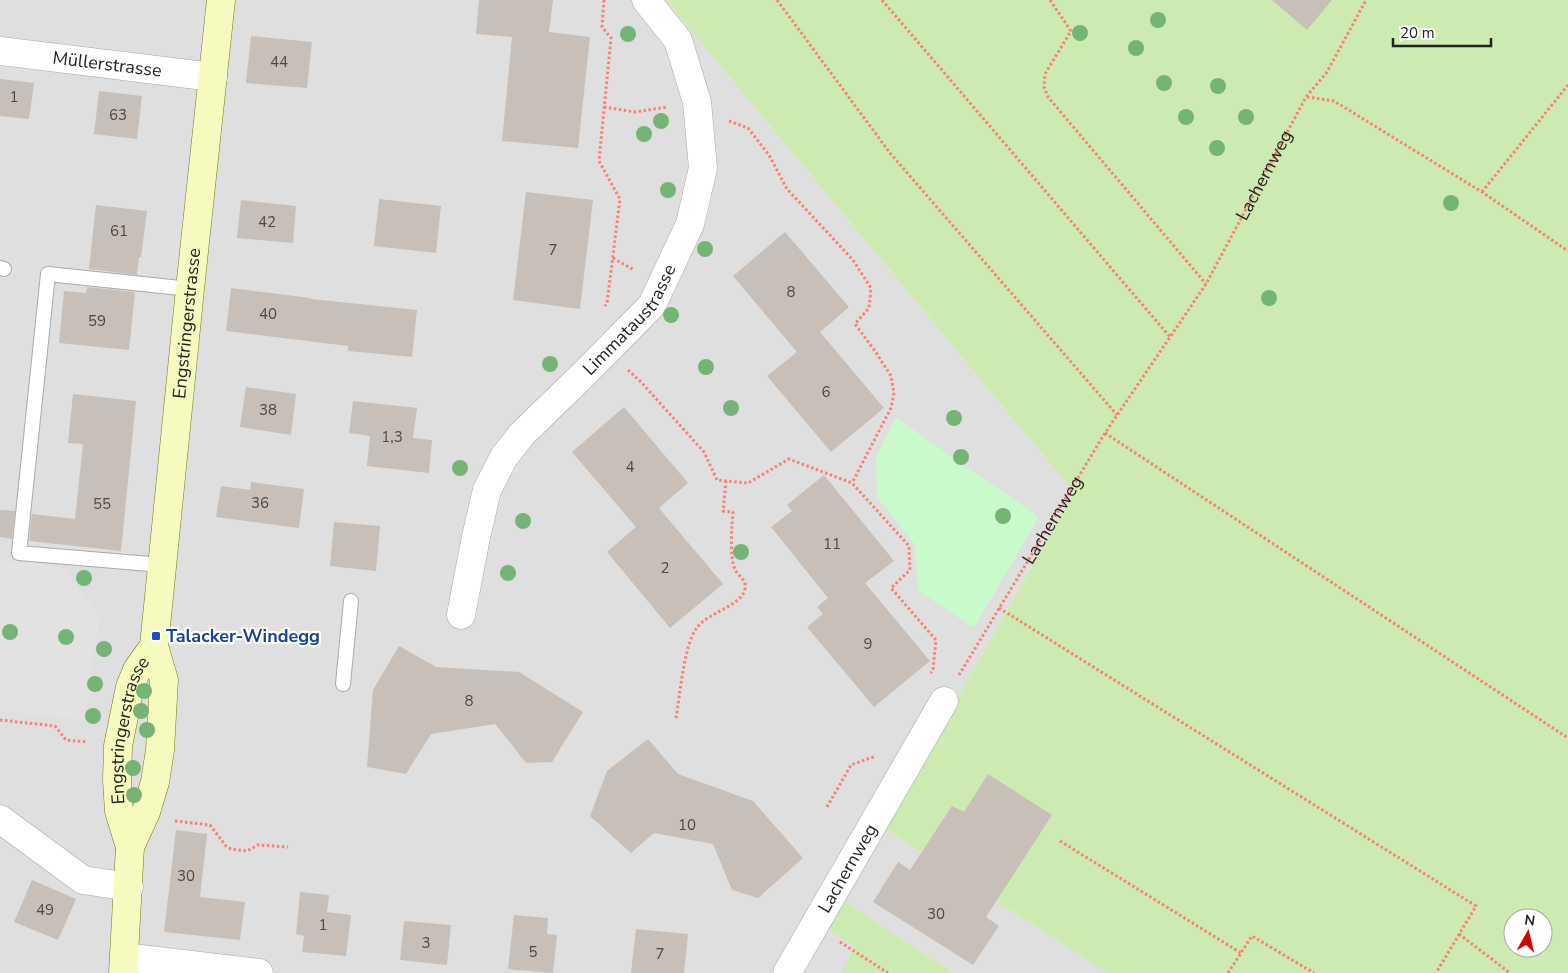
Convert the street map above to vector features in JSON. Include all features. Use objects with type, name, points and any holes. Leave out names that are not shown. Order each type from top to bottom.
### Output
[{"type":"main road","name":"Engstringerstrasse","points":[[130,848],[146,812],[155,782],[160,750],[164,680],[154,646],[221,0]]},
{"type":"main road","name":"Engstringerstrasse","points":[[124,965],[130,848],[119,811],[116,780],[118,746],[130,687],[137,670],[154,646]]},
{"type":"street","name":"Limmataustrasse","points":[[462,615],[476,537],[487,490],[504,457],[522,434],[652,305],[690,224],[703,168],[698,112],[678,40],[646,0]]},
{"type":"street","name":"Müllerstrasse","points":[[0,51],[213,76]]},
{"type":"street","name":"Lachernweg","points":[[787,973],[944,701]]},
{"type":"street","points":[[0,819],[84,880],[129,887]]},
{"type":"street","points":[[124,965],[243,972]]},
{"type":"lane","points":[[162,565],[19,553],[21,533],[48,274],[190,289]]},
{"type":"lane","points":[[343,684],[351,601]]},
{"type":"path","points":[[601,309],[607,303],[620,200],[599,162],[611,38],[602,28],[604,0]]},
{"type":"path","points":[[777,0],[890,153],[1117,415]]},
{"type":"path","points":[[882,0],[1170,337]]},
{"type":"path","points":[[1050,0],[1071,31],[1045,74],[1044,87],[1048,97],[1206,284]]},
{"type":"path","name":"Lachernweg","points":[[944,701],[1105,433],[1206,284],[1306,97],[1327,72],[1366,0]]},
{"type":"path","points":[[1482,192],[1568,85]]},
{"type":"path","points":[[1306,97],[1334,101],[1482,192],[1568,250]]},
{"type":"path","points":[[604,107],[635,112],[698,112],[748,128],[769,155],[787,189],[853,260],[871,288],[869,308],[855,324],[891,376],[894,393],[891,408],[852,483]]},
{"type":"path","points":[[607,351],[641,382],[704,452],[717,480],[748,483],[789,458],[852,483],[909,546],[910,570],[891,588],[936,640],[933,669],[929,676]]},
{"type":"path","points":[[1105,433],[1568,738]]},
{"type":"path","points":[[676,718],[688,645],[696,629],[705,618],[729,606],[742,596],[745,588],[744,580],[735,569],[732,550],[733,512],[723,511],[726,481]]},
{"type":"path","points":[[999,608],[1476,906],[1436,973]]},
{"type":"path","points":[[0,720],[55,726],[66,740],[91,743]]},
{"type":"path","points":[[827,807],[851,765],[880,754]]},
{"type":"path","points":[[172,820],[210,825],[226,846],[231,849],[247,851],[258,845],[288,847]]},
{"type":"path","points":[[1060,841],[1240,953]]},
{"type":"path","points":[[814,925],[888,973]]},
{"type":"path","points":[[1459,934],[1510,973]]},
{"type":"path","points":[[1228,973],[1252,936],[1314,973]]},
{"type":"shaded area","points":[[0,0],[666,0],[1074,492],[884,828],[1107,973],[954,973],[843,901],[855,947],[841,973],[0,973]]},
{"type":"shaded area","points":[[0,560],[64,566],[81,594],[100,615],[84,720],[0,711]]},
{"type":"green space","points":[[666,0],[1568,0],[1568,973],[1107,973],[884,828],[1074,492]]},
{"type":"green space","points":[[896,418],[1039,517],[974,628],[919,591],[914,543],[877,497],[876,457]]},
{"type":"green space","points":[[843,901],[954,973],[841,973],[855,947],[828,929]]},
{"type":"building","points":[[479,0],[553,0],[549,32],[590,37],[578,148],[502,141],[512,37],[476,34]]},
{"type":"building","points":[[1272,0],[1332,0],[1307,30]]},
{"type":"building","points":[[251,36],[312,42],[307,88],[246,83]]},
{"type":"building","points":[[0,79],[34,83],[29,119],[0,116]]},
{"type":"building","points":[[99,91],[142,96],[137,139],[94,134]]},
{"type":"building","points":[[526,192],[593,200],[580,309],[513,300]]},
{"type":"building","points":[[379,199],[441,206],[436,253],[374,246]]},
{"type":"building","points":[[241,200],[296,206],[293,243],[237,238]]},
{"type":"building","points":[[96,205],[147,211],[137,275],[89,269]]},
{"type":"building","points":[[785,232],[849,307],[820,332],[884,408],[831,452],[767,376],[797,352],[733,276]]},
{"type":"building","points":[[87,287],[135,292],[129,350],[59,343],[64,291],[86,293]]},
{"type":"building","points":[[231,288],[311,299],[417,310],[412,357],[348,351],[348,346],[226,331]]},
{"type":"building","points":[[246,387],[296,394],[291,435],[240,427]]},
{"type":"building","points":[[73,394],[136,401],[121,551],[29,541],[32,514],[75,519],[83,444],[68,443]]},
{"type":"building","points":[[353,401],[417,408],[413,438],[432,440],[429,473],[367,466],[370,436],[349,433]]},
{"type":"building","points":[[624,407],[688,483],[659,508],[723,584],[670,628],[607,552],[636,527],[572,452]]},
{"type":"building","points":[[824,475],[894,561],[865,583],[930,661],[874,707],[807,627],[823,614],[817,607],[828,598],[771,527],[792,511],[787,505]]},
{"type":"building","points":[[251,482],[304,489],[299,528],[216,517],[221,486],[250,490]]},
{"type":"building","points":[[0,510],[15,511],[12,539],[0,537]]},
{"type":"building","points":[[334,522],[380,526],[376,571],[330,566]]},
{"type":"building","points":[[399,646],[436,667],[519,672],[583,712],[552,762],[526,763],[495,724],[431,734],[406,774],[367,767],[373,690]]},
{"type":"building","points":[[648,739],[678,774],[753,801],[803,858],[758,898],[732,890],[713,844],[654,833],[631,853],[590,816],[607,771]]},
{"type":"building","points":[[988,774],[1052,815],[986,917],[999,926],[973,965],[873,902],[898,862],[910,870],[952,806],[964,812]]},
{"type":"building","points":[[176,830],[207,834],[200,897],[245,902],[240,940],[164,932]]},
{"type":"building","points":[[32,880],[76,899],[58,940],[14,922]]},
{"type":"building","points":[[300,892],[329,895],[327,912],[351,915],[346,956],[302,952],[304,936],[296,934]]},
{"type":"building","points":[[514,915],[548,918],[547,934],[557,935],[553,973],[508,969]]},
{"type":"building","points":[[404,921],[451,925],[447,965],[400,960]]},
{"type":"building","points":[[636,929],[688,934],[684,973],[631,973]]},
{"type":"place","name":"Talacker-Windegg","points":[[156,636]]}]
